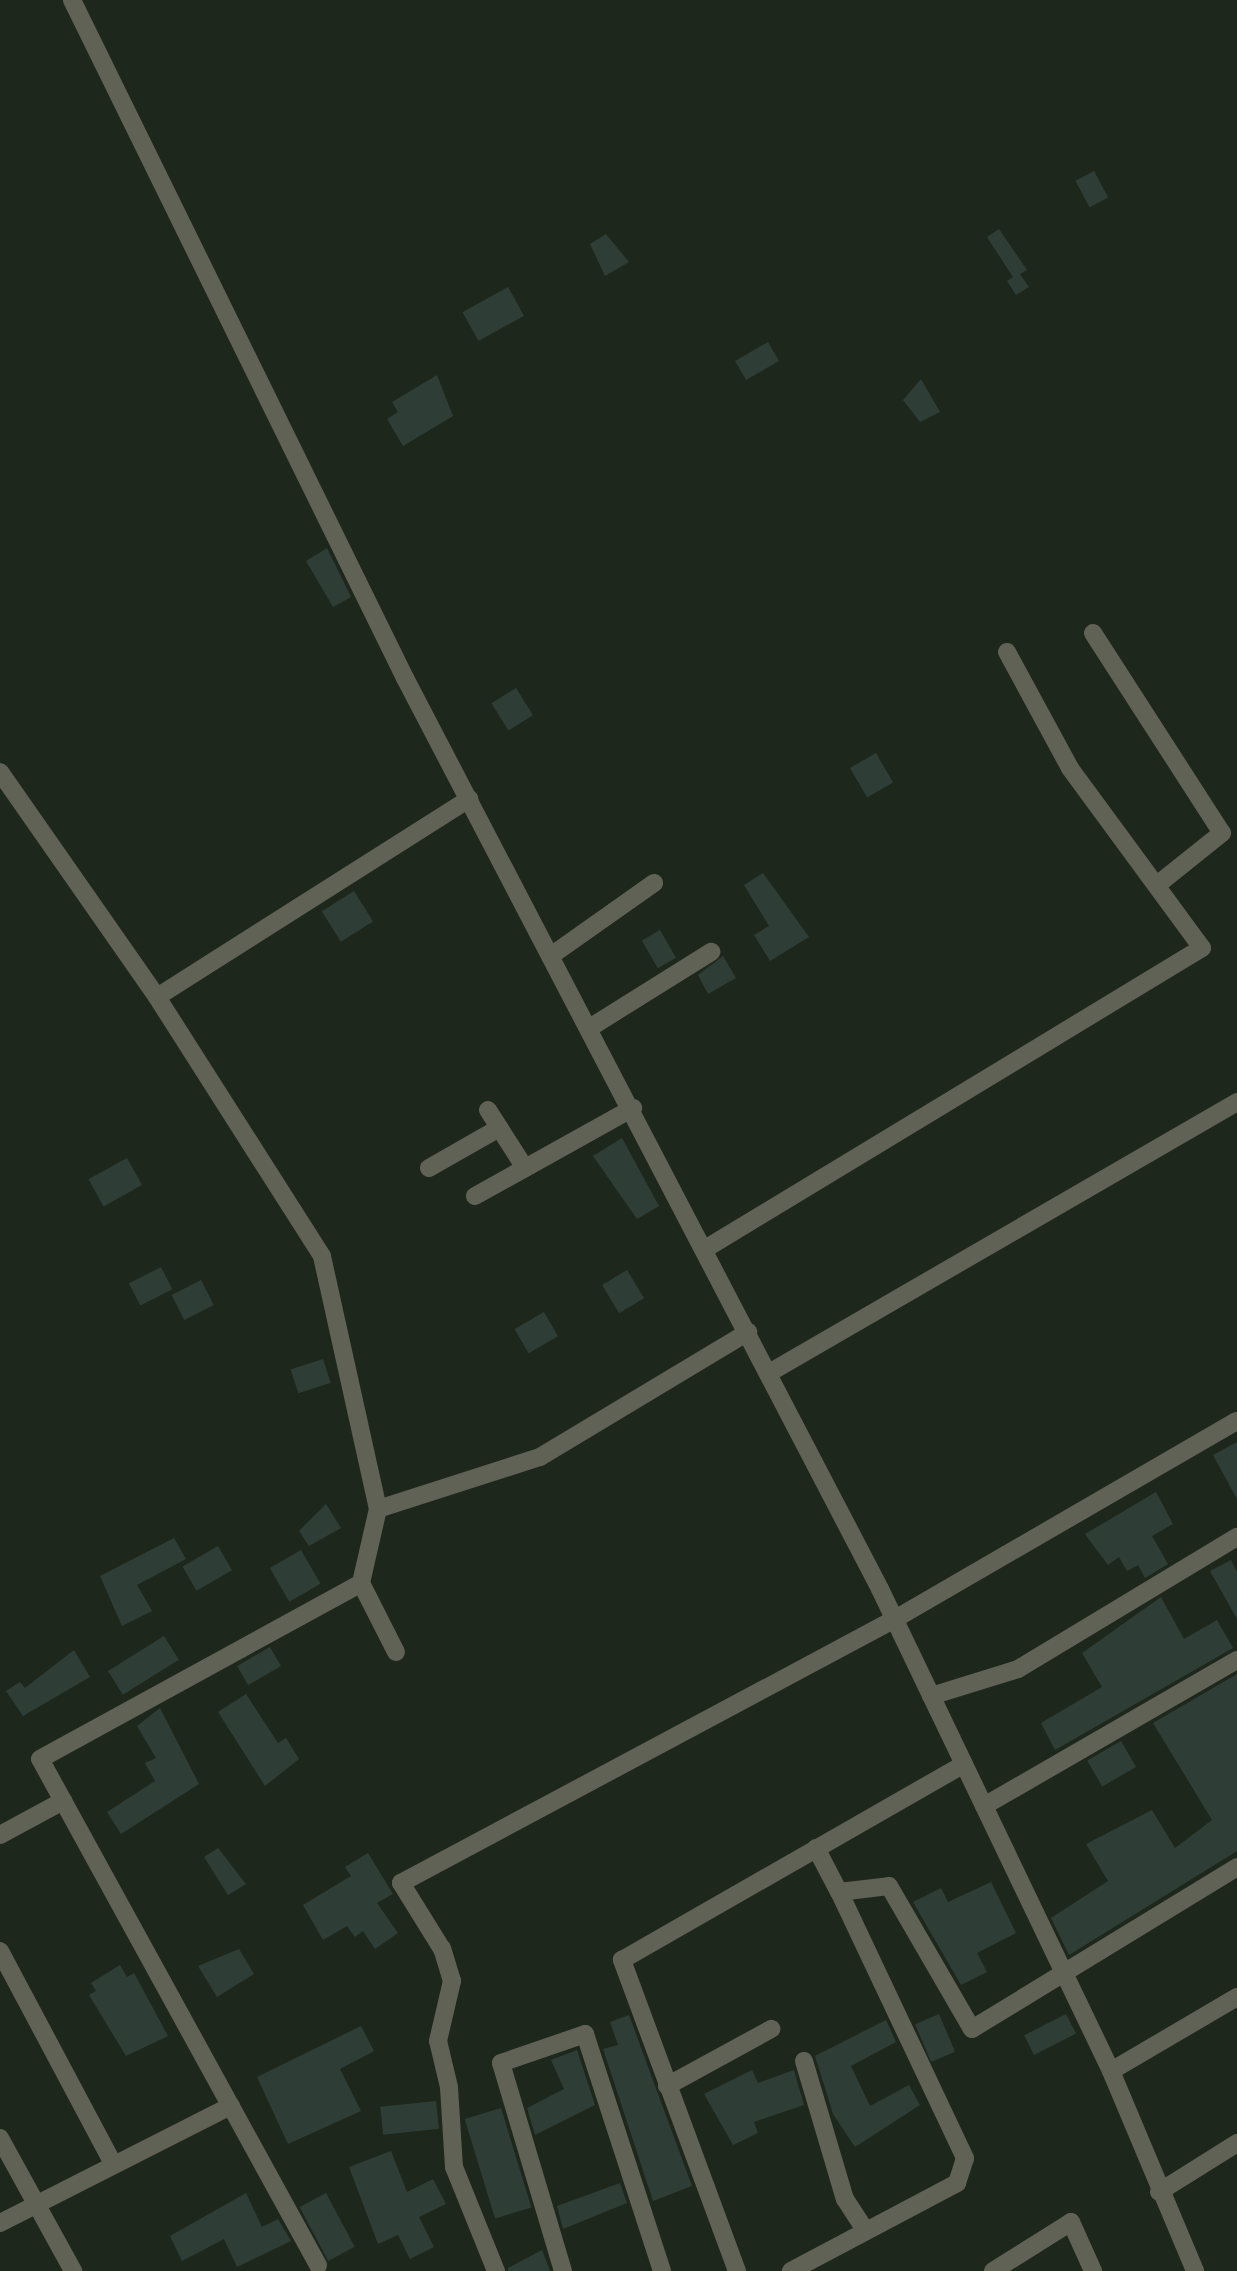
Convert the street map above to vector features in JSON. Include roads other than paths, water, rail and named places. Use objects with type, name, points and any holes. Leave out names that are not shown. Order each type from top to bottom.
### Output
[{"type":"street","points":[[72,0],[469,799],[591,1027],[895,1619],[1111,2071],[1194,2271]]},
{"type":"street","points":[[1092,633],[1222,833],[1157,885]]},
{"type":"street","points":[[705,1250],[1202,948],[1070,768],[1008,652]]},
{"type":"street","points":[[0,772],[156,997],[322,1256],[378,1509],[360,1583],[396,1652]]},
{"type":"street","points":[[156,997],[469,799]]},
{"type":"street","points":[[552,955],[654,883]]},
{"type":"street","points":[[591,1027],[711,952]]},
{"type":"street","points":[[769,1374],[1237,1102]]},
{"type":"street","points":[[475,1196],[633,1108]]},
{"type":"street","points":[[488,1110],[524,1168]]},
{"type":"street","points":[[430,1168],[499,1128]]},
{"type":"street","points":[[378,1509],[540,1457],[748,1332]]},
{"type":"street","points":[[496,2271],[454,2167],[449,2087],[438,2041],[452,1981],[442,1949],[401,1883],[895,1619],[1237,1421]]},
{"type":"street","points":[[932,1696],[1018,1670],[1237,1537]]},
{"type":"street","points":[[318,2265],[40,1758],[360,1583]]},
{"type":"street","points":[[984,1806],[1237,1660]]},
{"type":"street","points":[[737,2271],[622,1960],[964,1764]]},
{"type":"street","points":[[0,1836],[63,1801]]},
{"type":"street","points":[[791,2271],[957,2183],[965,2158],[816,1848]]},
{"type":"street","points":[[840,1892],[890,1886],[972,2028],[1066,1977],[1237,1867]]},
{"type":"street","points":[[0,1951],[112,2162]]},
{"type":"street","points":[[1111,2071],[1237,1997]]},
{"type":"street","points":[[667,2086],[771,2029]]},
{"type":"street","points":[[563,2271],[501,2063],[586,2034],[662,2271]]},
{"type":"street","points":[[804,2061],[845,2199],[866,2231]]},
{"type":"street","points":[[0,2223],[112,2162],[231,2106]]},
{"type":"street","points":[[0,2138],[73,2271]]},
{"type":"street","points":[[1158,2192],[1237,2144]]},
{"type":"street","points":[[993,2271],[1071,2222],[1094,2271]]}]
